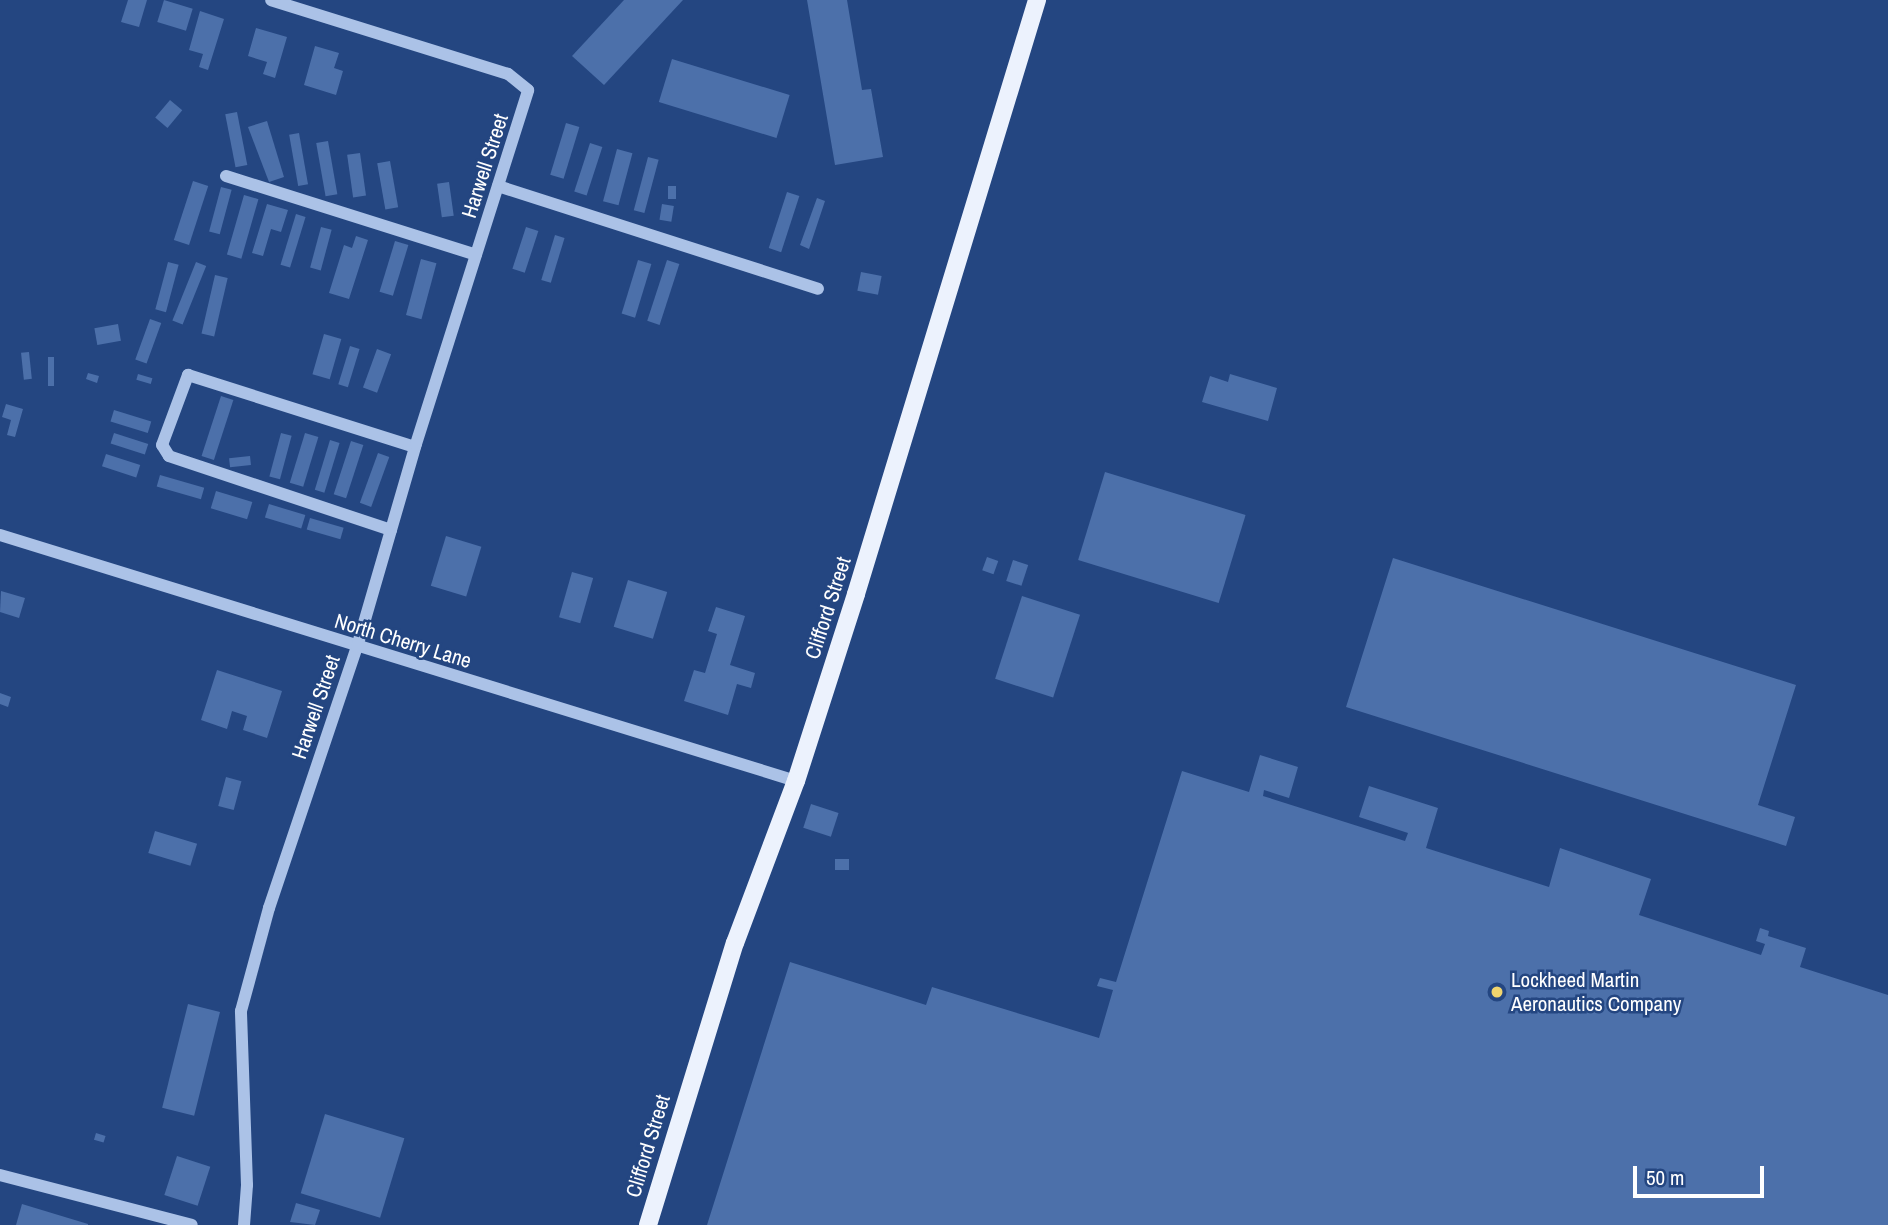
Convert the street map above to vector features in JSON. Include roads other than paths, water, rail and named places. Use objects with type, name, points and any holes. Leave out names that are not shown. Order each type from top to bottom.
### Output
[{"type":"main road","name":"Clifford Street","points":[[648,1225],[734,943],[796,781],[1037,0]]},
{"type":"street","name":"Harwell Street","points":[[244,1225],[247,1185],[241,1011],[269,908],[357,647],[415,447],[528,90],[508,74],[271,0]]},
{"type":"street","points":[[226,176],[476,255]]},
{"type":"street","points":[[498,186],[818,289]]},
{"type":"street","points":[[391,530],[169,456],[162,444],[188,376],[415,447]]},
{"type":"street","name":"North Cherry Lane","points":[[0,535],[796,781]]},
{"type":"street","points":[[0,1175],[192,1225]]},
{"type":"place","name":"Lockheed Martin Aeronautics Company","points":[[1497,992]]}]
